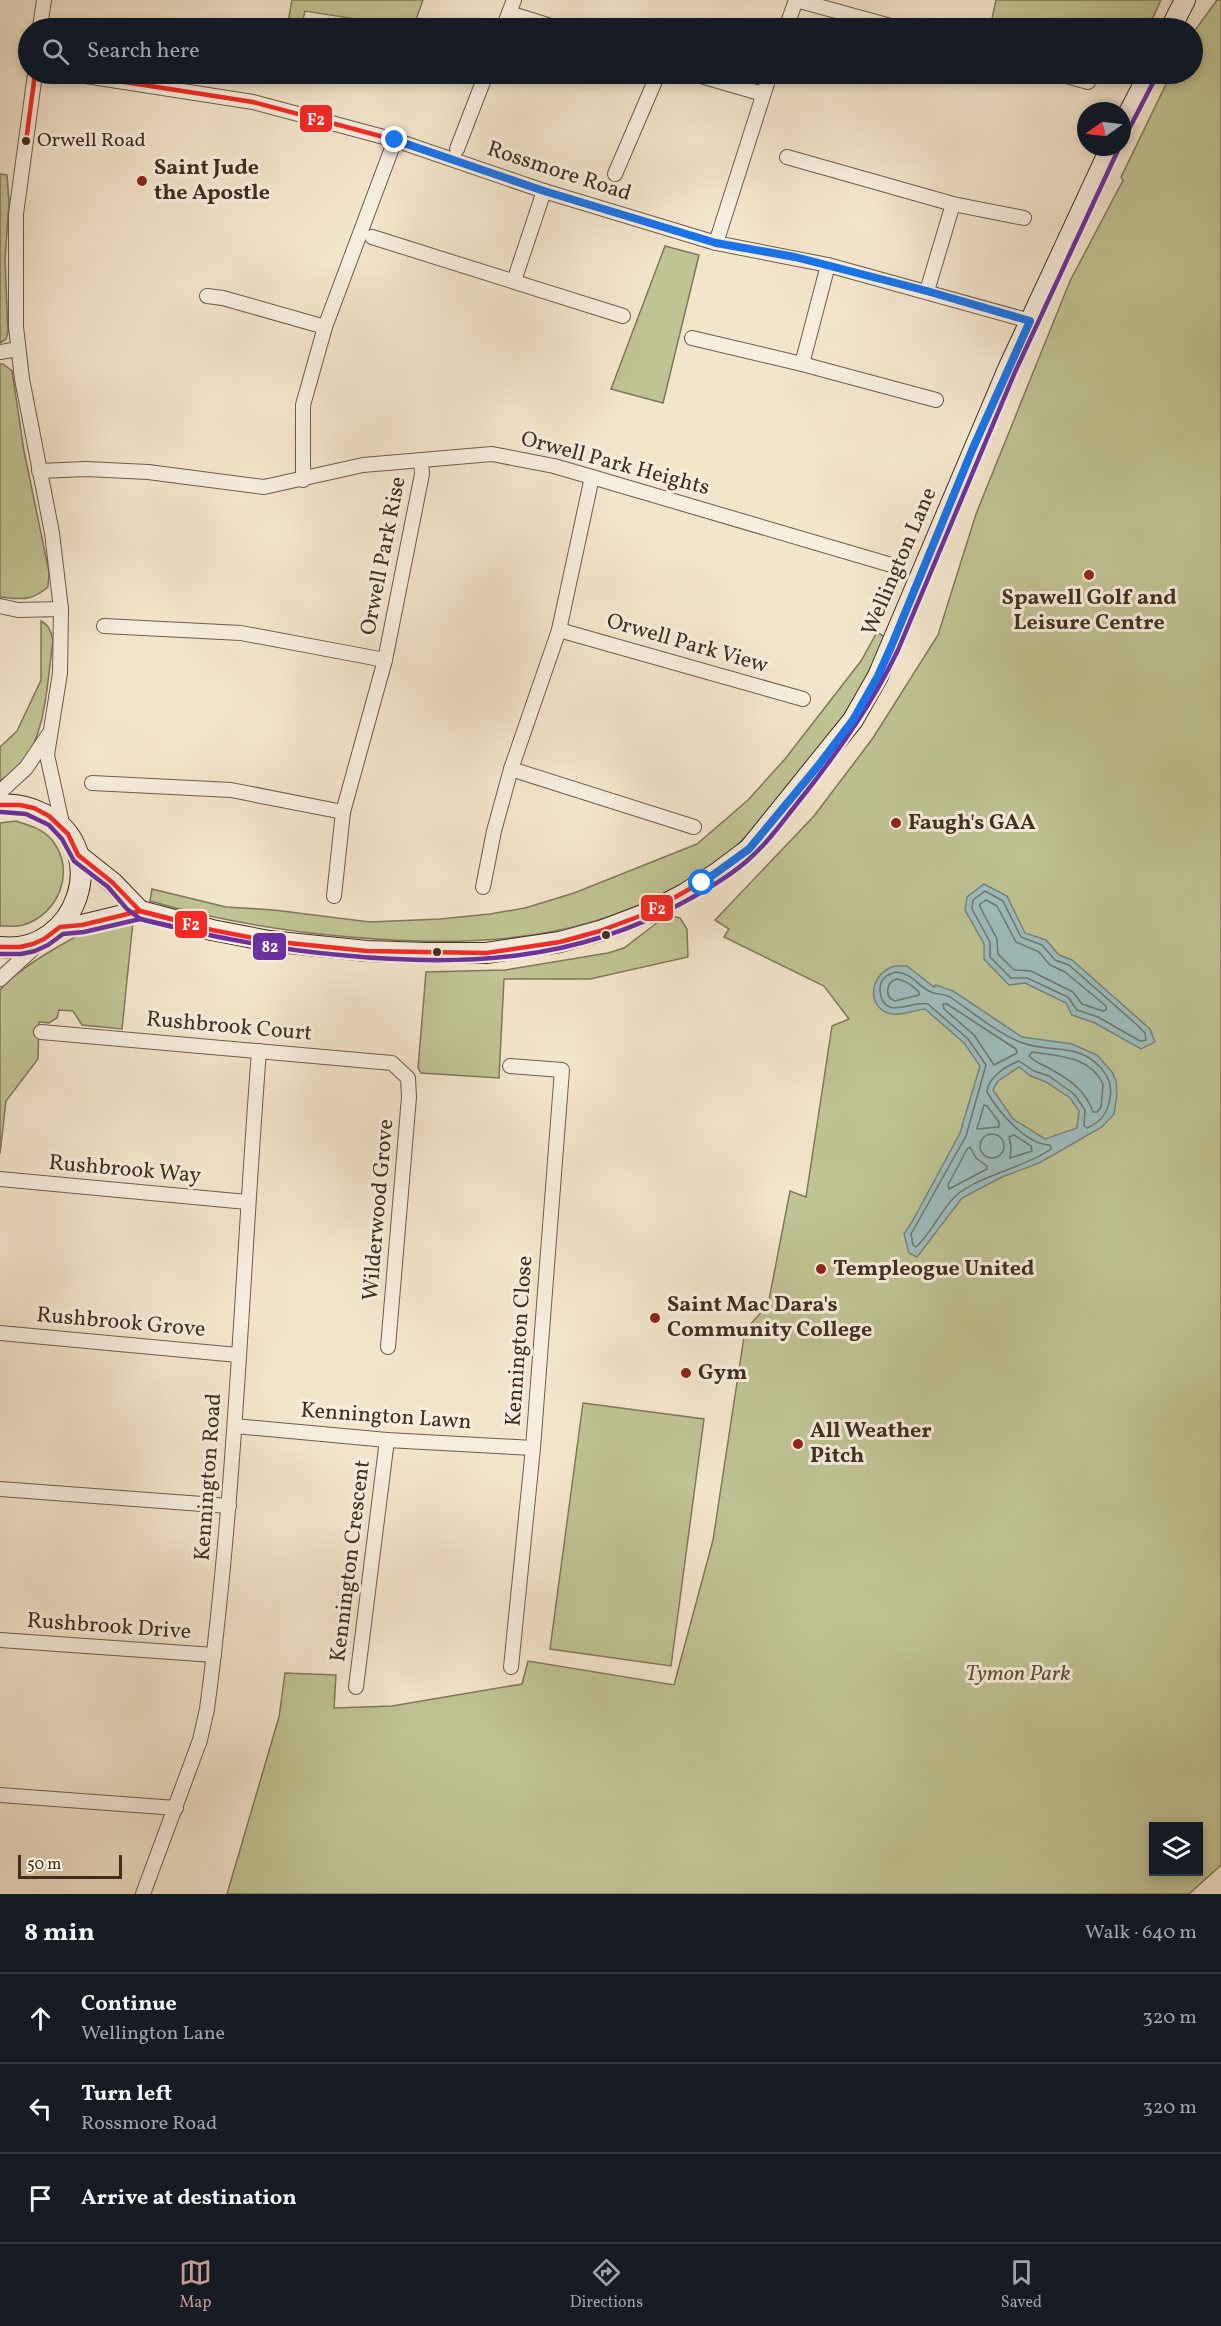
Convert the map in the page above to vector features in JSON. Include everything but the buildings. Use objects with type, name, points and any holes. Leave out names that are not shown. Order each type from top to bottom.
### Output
[{"type":"street","points":[[41,18],[44,0]]},
{"type":"street","points":[[790,18],[796,0],[862,18]]},
{"type":"street","points":[[1176,18],[1185,0]]},
{"type":"street","points":[[512,6],[537,18]]},
{"type":"street","points":[[0,979],[52,933],[74,908],[81,879],[78,855],[63,828],[47,755],[60,673],[61,609],[52,533],[39,471],[16,327],[16,214],[34,84]]},
{"type":"street","name":"Rossmore Road","points":[[137,84],[253,102],[395,140],[544,191],[716,243],[828,265],[1030,321]]},
{"type":"street","points":[[458,149],[482,84]]},
{"type":"street","points":[[615,174],[654,84]]},
{"type":"street","points":[[728,84],[763,94]]},
{"type":"street","points":[[716,243],[766,84]]},
{"type":"street","points":[[1131,109],[1144,84]]},
{"type":"street","points":[[303,480],[303,405],[325,327],[395,140]]},
{"type":"street","name":"Wellington Lane","points":[[0,947],[20,947],[52,933],[140,911],[212,930],[269,941],[367,951],[486,953],[560,942],[600,931],[648,914],[717,873],[749,849],[853,720],[868,694],[896,636],[973,448],[1107,156]]},
{"type":"street","points":[[788,157],[953,204],[1024,218]]},
{"type":"street","points":[[514,281],[544,191]]},
{"type":"street","points":[[927,291],[953,204]]},
{"type":"street","points":[[372,237],[623,316]]},
{"type":"street","points":[[802,364],[828,265]]},
{"type":"street","points":[[207,296],[222,298],[325,327]]},
{"type":"street","points":[[692,338],[802,364],[936,400]]},
{"type":"street","points":[[0,352],[18,349]]},
{"type":"street","name":"Orwell Park Heights","points":[[39,471],[86,469],[148,472],[264,487],[363,465],[492,454],[554,466],[888,564]]},
{"type":"street","name":"Orwell Park Rise","points":[[334,897],[343,812],[385,660],[422,474],[421,460]]},
{"type":"street","points":[[483,887],[494,831],[511,769],[559,630],[592,477]]},
{"type":"street","points":[[0,606],[18,610],[61,609]]},
{"type":"street","name":"Orwell Park Rise","points":[[104,626],[241,633],[385,660]]},
{"type":"street","name":"Orwell Park View","points":[[559,630],[803,699]]},
{"type":"street","points":[[0,792],[26,768],[51,729]]},
{"type":"street","points":[[511,769],[694,827]]},
{"type":"street","points":[[92,783],[231,790],[343,812]]},
{"type":"street","points":[[0,805],[34,808],[50,816],[63,828]]},
{"type":"street","points":[[78,855],[112,882],[140,911]]},
{"type":"street","name":"Rushbrook Court","points":[[41,1032],[392,1063],[408,1078]]},
{"type":"street","name":"Kennington Road","points":[[143,1894],[200,1740],[207,1709],[229,1506],[247,1202],[259,1051]]},
{"type":"street","name":"Kennington Close","points":[[510,1066],[562,1070],[533,1448],[511,1667]]},
{"type":"street","name":"Wilderwood Grove","points":[[388,1347],[409,1097],[408,1078]]},
{"type":"street","name":"Rushbrook Way","points":[[0,1179],[247,1202]]},
{"type":"street","name":"Rushbrook Grove","points":[[0,1334],[238,1355]]},
{"type":"street","name":"Kennington Lawn","points":[[235,1426],[387,1440],[533,1448]]},
{"type":"street","name":"Kennington Crescent","points":[[356,1687],[387,1440]]},
{"type":"street","points":[[0,1489],[229,1506]]},
{"type":"street","name":"Rushbrook Drive","points":[[0,1640],[214,1655]]},
{"type":"street","points":[[0,1795],[176,1808]]},
{"type":"green space","points":[[292,0],[423,0],[417,18],[349,18],[305,11],[303,18],[289,18]]},
{"type":"green space","points":[[996,0],[1161,0],[1153,18],[992,18]]},
{"type":"green space","name":"Tymon Park","points":[[1217,0],[1221,0],[1221,1865],[1189,1894],[227,1894],[279,1717],[285,1673],[336,1675],[334,1708],[392,1706],[522,1684],[528,1661],[674,1685],[713,1540],[745,1330],[768,1305],[790,1191],[806,1197],[832,1026],[849,1019],[824,986],[724,937],[729,929],[715,920],[814,816],[873,738],[938,635],[976,514],[1070,281],[1123,181],[1121,177],[1166,84],[1203,84],[1203,19]]},
{"type":"green space","points":[[0,174],[7,175],[9,202],[5,260],[8,332],[6,339],[0,343]]},
{"type":"green space","points":[[665,246],[699,255],[663,403],[611,389]]},
{"type":"green space","points":[[0,364],[12,371],[24,451],[49,572],[48,587],[26,598],[0,597]]},
{"type":"green space","points":[[41,621],[51,632],[53,641],[40,724],[28,755],[19,767],[0,781],[0,747],[17,731],[41,680]]},
{"type":"green space","points":[[877,632],[885,637],[847,711],[831,734],[752,830],[718,861],[675,888],[631,908],[587,923],[542,934],[448,941],[350,937],[299,932],[224,919],[150,901],[152,889],[226,907],[274,910],[370,922],[490,914],[525,908],[574,893],[697,844],[748,800],[785,759],[861,661]]},
{"type":"green space","points":[[16,821],[40,830],[52,840],[63,865],[63,878],[54,902],[46,912],[23,925],[0,926],[0,823]]},
{"type":"green space","points":[[667,915],[680,918],[687,929],[688,957],[590,979],[504,979],[499,1078],[421,1073],[418,1068],[426,972],[505,970],[608,953],[624,948]]},
{"type":"green space","points":[[133,921],[122,1029],[82,1025],[73,1011],[59,1010],[57,1018],[49,1023],[39,1022],[38,1059],[6,1101],[0,1154],[0,990],[20,971],[68,941],[99,926]]},
{"type":"green space","points":[[583,1403],[704,1419],[671,1666],[550,1649]]},
{"type":"water","points":[[984,884],[1007,896],[1025,933],[1046,940],[1059,955],[1072,960],[1150,1029],[1155,1042],[1141,1049],[1095,1023],[1072,1015],[1066,1003],[1025,983],[1009,985],[984,959],[984,944],[965,910],[967,897]]},
{"type":"water","points":[[895,966],[907,966],[934,987],[936,985],[953,991],[1022,1037],[1072,1044],[1097,1055],[1112,1072],[1116,1081],[1117,1095],[1114,1114],[1102,1127],[1039,1163],[1002,1177],[962,1198],[917,1257],[909,1253],[904,1234],[960,1133],[980,1066],[964,1043],[925,1009],[892,1014],[883,1011],[877,1005],[874,998],[876,983],[886,970]],"holes":[[[1019,1067],[1031,1076],[1046,1082],[1070,1098],[1079,1111],[1077,1128],[1045,1139],[1013,1119],[993,1090],[998,1081]]]},
{"type":"transit line","name":"F2","points":[[26,141],[34,84]]},
{"type":"transit line","name":"F2","points":[[137,84],[253,102],[395,140],[544,191],[716,243],[828,265],[1030,321]]},
{"type":"transit line","name":"82","points":[[1131,125],[1152,84]]},
{"type":"transit line","name":"82","points":[[1,812],[26,814],[49,825],[62,839],[74,861],[108,887],[127,909],[139,918],[238,941],[319,953],[429,960],[473,959],[559,948],[601,937],[643,922],[709,888],[741,866],[772,835],[832,757],[878,688],[898,650],[1015,372],[1115,156]]},
{"type":"transit line","name":"F2","points":[[0,805],[34,808],[49,816],[68,834],[78,855],[112,882],[140,911],[212,930],[269,941],[367,951],[486,953],[560,942],[600,931],[648,913],[717,873],[749,849],[853,720],[878,676],[891,647],[973,449],[1030,321]]},
{"type":"transit line","name":"F2","points":[[0,947],[20,947],[33,944],[60,927],[82,925],[140,911],[172,919]]},
{"type":"transit line","name":"82","points":[[0,954],[35,951],[63,934],[84,932],[140,919],[171,926]]},
{"type":"place","name":"Orwell Road","points":[[26,141]]},
{"type":"place","name":"Saint Jude the Apostle","points":[[142,181]]},
{"type":"place","name":"Spawell Golf and Leisure Centre","points":[[1089,575]]},
{"type":"place","name":"Faugh's GAA","points":[[896,823]]},
{"type":"place","name":"Templeogue United","points":[[821,1269]]},
{"type":"place","name":"Saint Mac Dara's Community College","points":[[655,1318]]},
{"type":"place","name":"Gym","points":[[686,1373]]},
{"type":"place","name":"All Weather Pitch","points":[[798,1444]]},
{"type":"route","points":[[395,140],[544,191],[716,243],[795,257],[927,291],[1030,321],[973,448],[891,647],[878,676],[853,720],[749,849],[702,883]]}]
